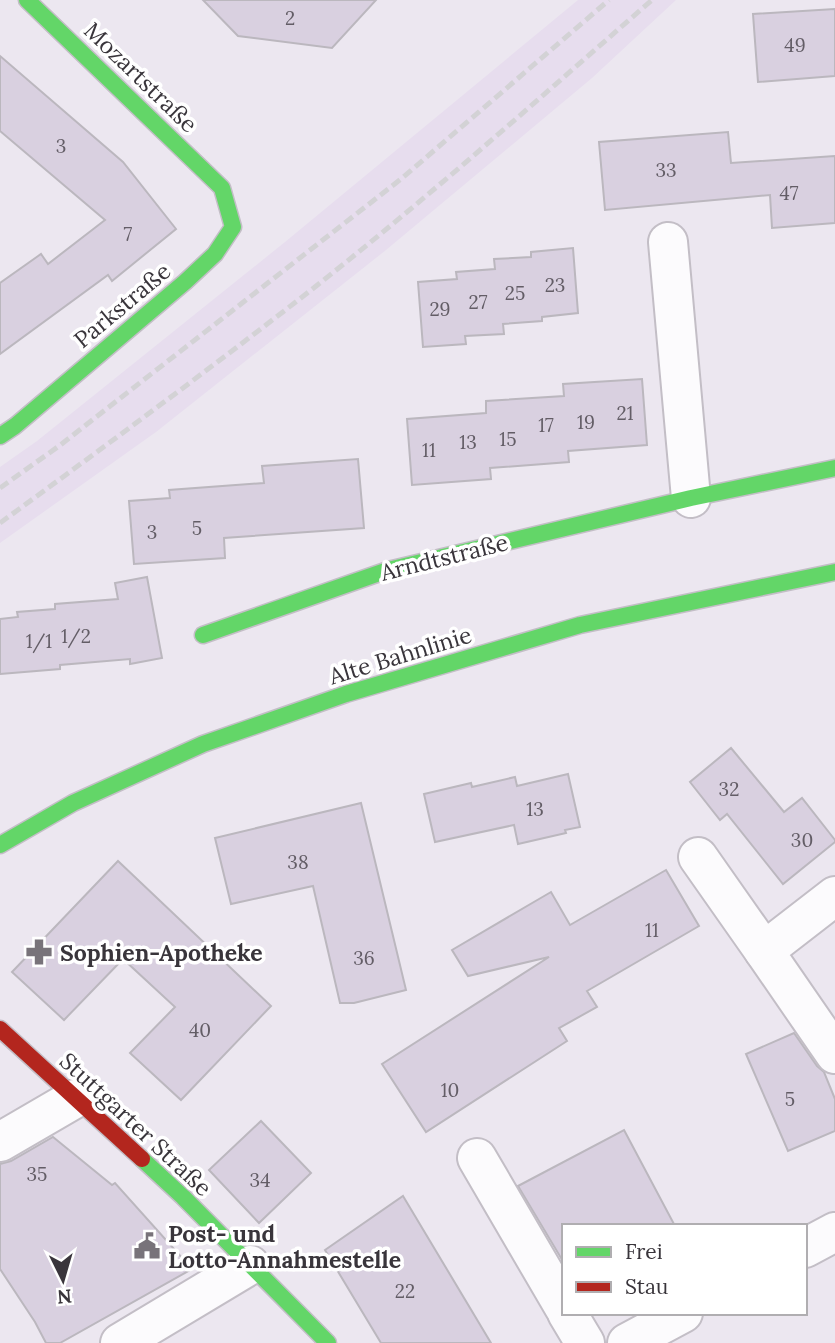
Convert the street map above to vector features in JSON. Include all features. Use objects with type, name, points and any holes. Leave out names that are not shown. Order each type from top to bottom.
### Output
[{"type":"street","name":"Mozartstraße","points":[[27,0],[222,188]]},
{"type":"street","name":"Parkstraße","points":[[5,426],[155,309],[215,254],[233,226],[222,188]]},
{"type":"street","points":[[668,242],[691,498]]},
{"type":"street","name":"Arndtstraße","points":[[203,635],[388,570],[691,498],[835,468]]},
{"type":"street","name":"Alte Bahnlinie","points":[[0,845],[73,803],[203,744],[346,694],[580,625],[835,572]]},
{"type":"street","points":[[698,857],[835,1054]]},
{"type":"street","points":[[764,951],[835,896]]},
{"type":"street","name":"Stuttgarter Straße","points":[[0,1029],[183,1197],[328,1343]]},
{"type":"street","points":[[0,1142],[74,1099]]},
{"type":"street","points":[[477,1158],[562,1304]]},
{"type":"street","points":[[807,1247],[835,1232]]},
{"type":"street","points":[[120,1343],[250,1265]]},
{"type":"street","points":[[569,1315],[585,1343]]},
{"type":"street","points":[[627,1343],[679,1315]]},
{"type":"shaded area","points":[[578,0],[676,0],[592,78],[386,250],[156,432],[0,543],[0,467],[37,441],[285,242]]},
{"type":"building","points":[[203,0],[376,0],[332,48],[238,36]]},
{"type":"building","points":[[835,9],[835,76],[758,82],[753,14]]},
{"type":"building","points":[[0,56],[123,162],[176,229],[112,281],[108,275],[0,354],[0,283],[41,254],[48,264],[105,220],[0,131]]},
{"type":"building","points":[[728,132],[731,163],[835,156],[835,223],[772,228],[770,195],[605,210],[599,142]]},
{"type":"building","points":[[573,248],[578,313],[542,317],[542,321],[503,324],[504,334],[465,336],[466,344],[423,347],[418,282],[457,279],[456,272],[495,269],[494,259],[531,257],[531,252]]},
{"type":"building","points":[[642,379],[647,445],[568,451],[569,462],[490,468],[491,479],[412,485],[407,419],[486,413],[486,401],[564,396],[563,384]]},
{"type":"building","points":[[358,459],[364,528],[224,538],[225,558],[134,564],[129,501],[170,498],[169,490],[264,483],[262,466]]},
{"type":"building","points":[[147,577],[162,658],[130,664],[130,659],[60,665],[60,669],[0,674],[0,619],[18,617],[17,612],[55,609],[55,604],[118,599],[115,583]]},
{"type":"building","points":[[731,748],[784,812],[802,798],[835,840],[783,884],[727,814],[720,820],[690,782]]},
{"type":"building","points":[[568,774],[580,827],[518,844],[514,825],[435,842],[424,794],[471,783],[472,787],[515,777],[517,786]]},
{"type":"building","points":[[361,803],[406,990],[354,1003],[340,1003],[313,886],[231,904],[215,838]]},
{"type":"building","points":[[118,861],[271,1006],[181,1100],[130,1053],[175,1007],[123,959],[64,1020],[12,972]]},
{"type":"building","points":[[666,870],[699,926],[587,991],[597,1007],[559,1028],[567,1041],[426,1132],[382,1064],[549,957],[468,976],[452,950],[551,892],[570,925]]},
{"type":"building","points":[[794,1033],[824,1072],[835,1099],[835,1131],[788,1151],[746,1054]]},
{"type":"building","points":[[261,1121],[311,1173],[259,1223],[209,1170]]},
{"type":"building","points":[[624,1130],[674,1224],[562,1224],[562,1260],[518,1186]]},
{"type":"building","points":[[53,1137],[112,1185],[115,1183],[192,1269],[60,1343],[46,1343],[0,1269],[0,1164],[11,1161]]},
{"type":"building","points":[[403,1196],[491,1343],[381,1343],[325,1250]]},
{"type":"railway","points":[[0,488],[59,446],[401,179],[609,0]]},
{"type":"railway","points":[[0,523],[342,265],[652,0]]},
{"type":"traffic: fast","points":[[0,436],[185,282],[215,254],[233,227],[222,188],[27,0]]},
{"type":"traffic: fast","points":[[203,635],[388,570],[691,498],[835,468]]},
{"type":"traffic: fast","points":[[0,845],[73,803],[203,744],[346,694],[580,625],[835,572]]},
{"type":"traffic: fast","points":[[142,1159],[328,1343]]},
{"type":"traffic: jam","points":[[0,1029],[142,1159]]},
{"type":"place","name":"Sophien-Apotheke","points":[[39,952]]},
{"type":"place","name":"Post- und Lotto-Annahmestelle","points":[[147,1246]]}]
